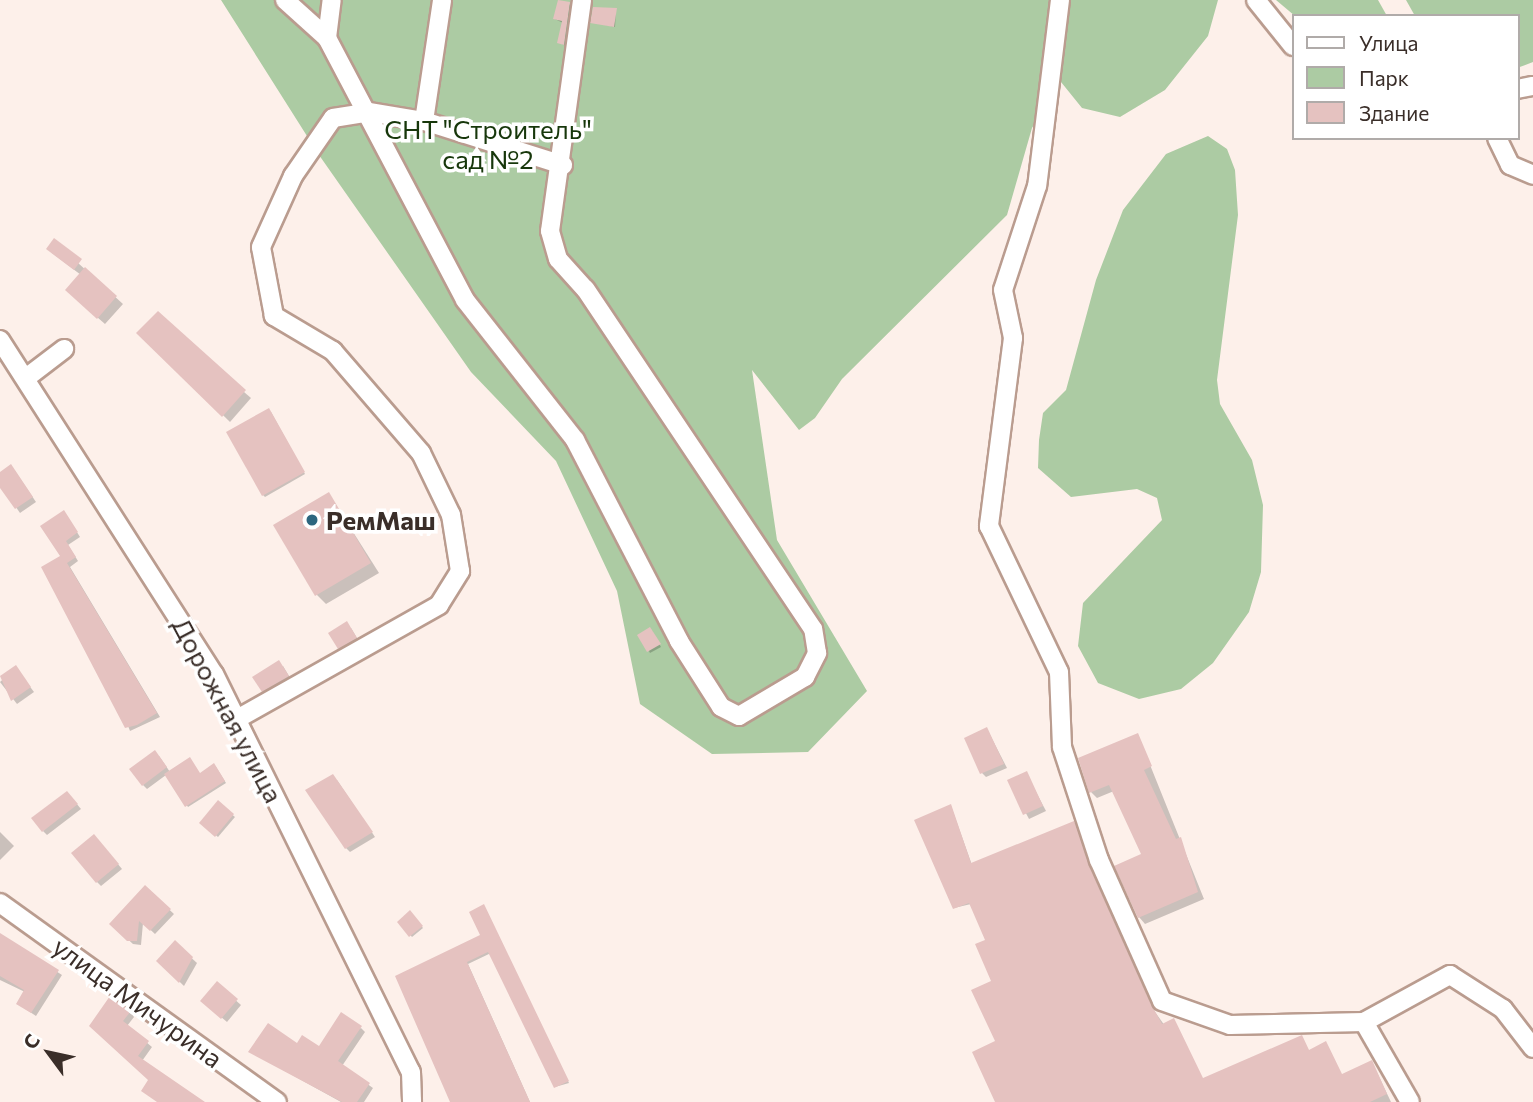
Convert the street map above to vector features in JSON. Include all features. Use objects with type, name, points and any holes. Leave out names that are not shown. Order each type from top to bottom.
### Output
[{"type":"street","points":[[285,0],[327,38],[369,112],[465,300],[575,440],[715,698],[738,716],[757,710],[805,677],[817,653],[813,629],[585,289],[558,259],[550,231],[563,165],[582,0]]},
{"type":"street","points":[[327,38],[332,0]]},
{"type":"street","points":[[424,121],[442,0]]},
{"type":"street","points":[[1060,0],[1037,186],[1003,290],[1013,338],[989,526],[1059,672],[1062,747],[1099,860],[1162,1001],[1230,1025],[1364,1022],[1450,975],[1503,1009],[1533,1048]]},
{"type":"street","points":[[1256,0],[1292,45]]},
{"type":"street","points":[[237,719],[429,612],[460,571],[451,515],[421,453],[333,351],[274,316],[261,247],[293,176],[332,118],[369,112],[424,121],[563,165]]},
{"type":"street","points":[[1498,140],[1510,165],[1533,175]]},
{"type":"street","name":"Дорожная улица","points":[[0,340],[214,674],[411,1072],[412,1102]]},
{"type":"street","points":[[26,377],[64,349]]},
{"type":"street","name":"улица Мичурина","points":[[0,903],[277,1102]]},
{"type":"street","points":[[1364,1022],[1410,1102]]},
{"type":"green space","name":"СНТ \"Строитель\" сад №2","points":[[221,0],[1218,0],[1208,36],[1165,90],[1120,117],[1082,108],[1061,82],[1032,128],[1007,215],[842,379],[815,418],[799,430],[752,370],[777,540],[867,691],[808,752],[712,754],[640,704],[617,591],[556,461],[471,372],[319,155]]},
{"type":"green space","points":[[1276,0],[1378,0],[1386,14],[1293,14]]},
{"type":"green space","points":[[1406,0],[1533,0],[1533,62],[1519,67],[1519,14],[1414,14]]},
{"type":"green space","points":[[1208,136],[1227,149],[1235,170],[1238,215],[1217,380],[1220,404],[1252,460],[1263,505],[1261,572],[1249,612],[1213,663],[1181,689],[1139,699],[1098,683],[1078,646],[1083,603],[1162,520],[1157,498],[1137,489],[1071,497],[1038,468],[1039,440],[1043,413],[1066,390],[1096,280],[1123,210],[1166,154]]},
{"type":"building","points":[[558,0],[570,2],[564,45],[557,43],[562,21],[553,19]]},
{"type":"building","points":[[593,7],[617,8],[614,27],[590,23]]},
{"type":"building","points":[[54,238],[82,259],[74,270],[46,249]]},
{"type":"building","points":[[85,267],[117,296],[97,319],[65,290]]},
{"type":"building","points":[[158,311],[246,390],[222,417],[136,333]]},
{"type":"building","points":[[269,408],[305,472],[262,496],[226,432]]},
{"type":"building","points":[[11,464],[33,497],[15,509],[0,488],[0,472]]},
{"type":"building","points":[[329,492],[371,563],[315,596],[273,525]]},
{"type":"building","points":[[64,510],[78,532],[66,541],[76,557],[67,563],[157,713],[137,725],[125,728],[41,567],[60,556],[40,526]]},
{"type":"building","points":[[347,621],[357,638],[338,649],[328,633]]},
{"type":"building","points":[[650,627],[661,644],[647,652],[637,635]]},
{"type":"building","points":[[279,660],[289,676],[262,692],[252,677]]},
{"type":"building","points":[[16,665],[31,687],[11,701],[0,676]]},
{"type":"building","points":[[987,727],[1004,764],[980,774],[964,738]]},
{"type":"building","points":[[1138,733],[1152,766],[1144,770],[1176,839],[1181,837],[1198,892],[1138,918],[1114,866],[1141,854],[1109,785],[1089,793],[1078,758]]},
{"type":"building","points":[[155,750],[167,767],[142,786],[129,769]]},
{"type":"building","points":[[190,757],[200,773],[214,763],[225,781],[185,807],[164,774]]},
{"type":"building","points":[[1027,771],[1043,806],[1023,815],[1007,780]]},
{"type":"building","points":[[333,774],[373,832],[345,849],[305,790]]},
{"type":"building","points":[[67,791],[78,804],[42,832],[31,818]]},
{"type":"building","points":[[218,800],[234,814],[215,837],[199,823]]},
{"type":"building","points":[[951,804],[971,863],[1074,821],[1152,1006],[1162,1024],[1174,1018],[1203,1078],[1302,1035],[1309,1050],[1326,1041],[1342,1074],[1372,1060],[1387,1094],[1370,1102],[995,1102],[972,1052],[995,1041],[971,990],[991,981],[975,944],[985,940],[969,903],[953,909],[914,820]]},
{"type":"building","points":[[94,834],[119,864],[96,883],[71,853]]},
{"type":"building","points":[[145,885],[171,909],[150,931],[139,921],[137,941],[127,941],[109,924]]},
{"type":"building","points":[[484,904],[569,1081],[554,1088],[488,952],[467,962],[530,1102],[450,1102],[395,976],[480,935],[469,912]]},
{"type":"building","points":[[410,910],[423,926],[409,937],[397,922]]},
{"type":"building","points":[[0,933],[59,970],[31,1013],[16,1004],[24,990],[0,976]]},
{"type":"building","points":[[175,940],[193,957],[179,983],[156,961]]},
{"type":"building","points":[[217,981],[238,999],[221,1019],[200,1001]]},
{"type":"building","points":[[110,996],[131,1011],[123,1021],[149,1041],[138,1056],[205,1102],[157,1102],[141,1091],[148,1080],[89,1026]]},
{"type":"building","points":[[341,1012],[362,1026],[338,1061],[370,1083],[357,1102],[342,1102],[248,1052],[268,1023],[297,1043],[302,1035],[319,1046]]},
{"type":"place","name":"РемМаш","points":[[312,520]]}]
